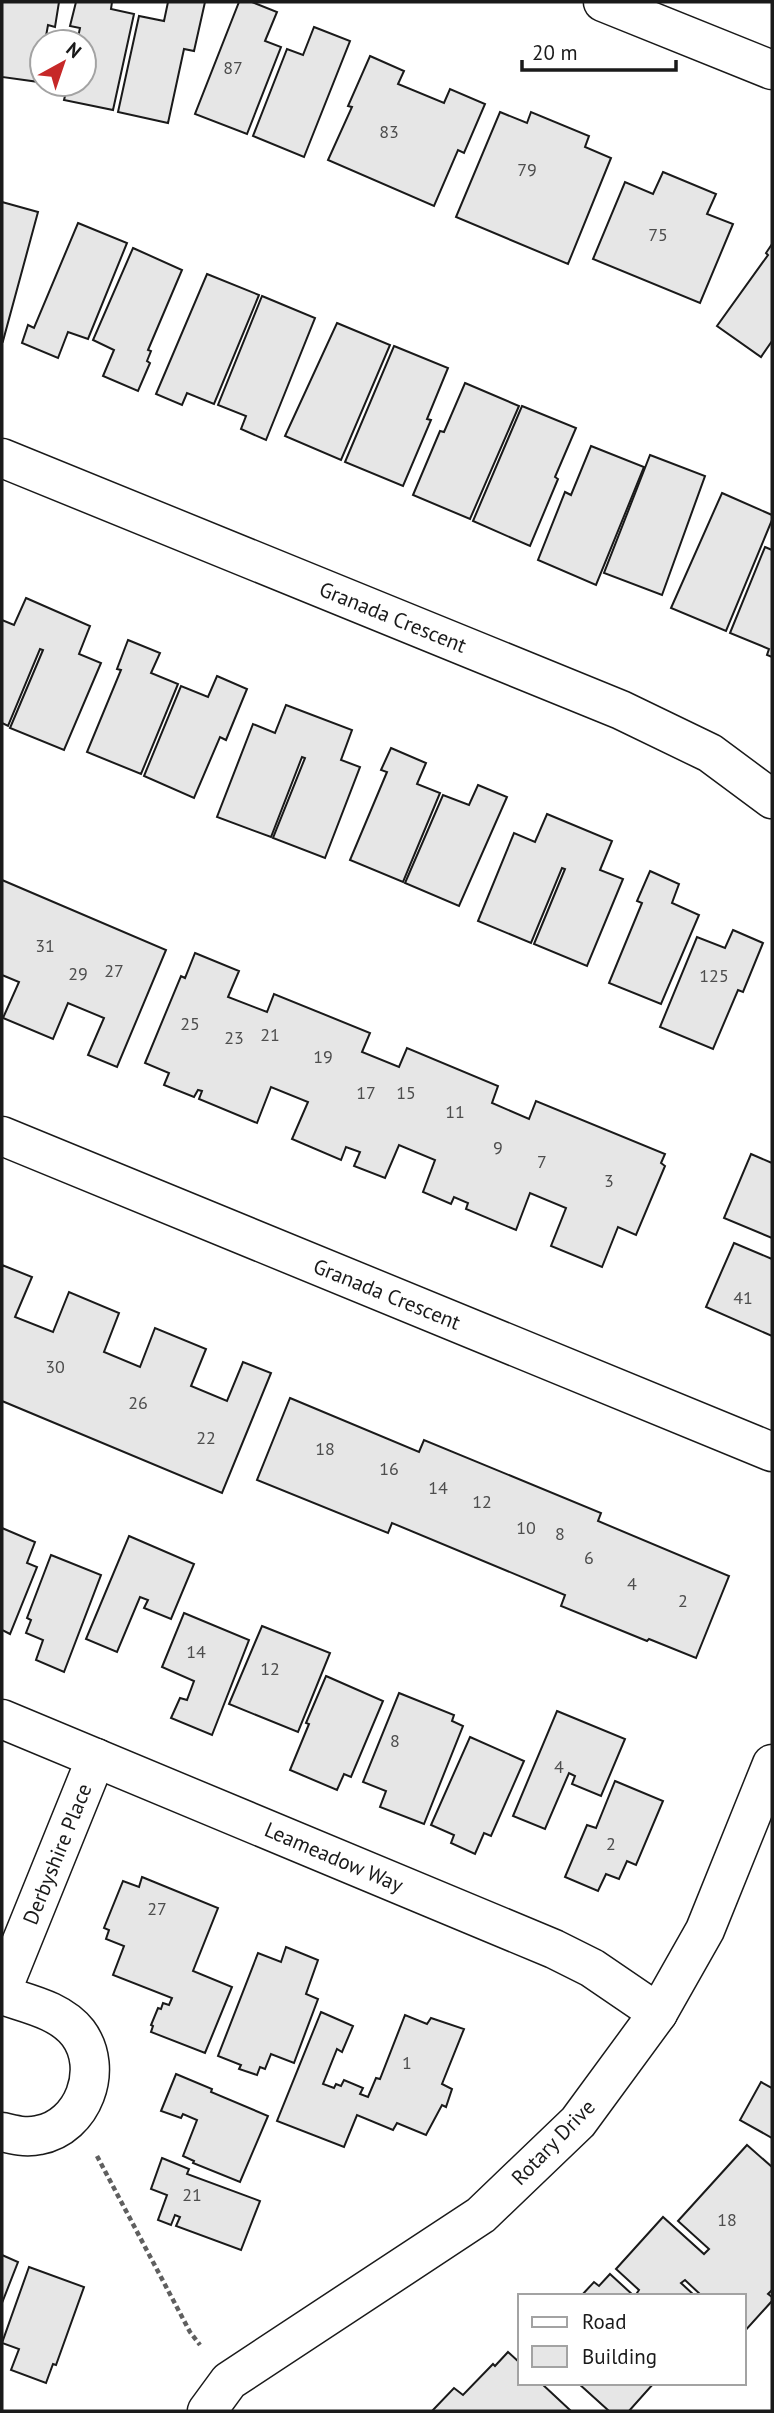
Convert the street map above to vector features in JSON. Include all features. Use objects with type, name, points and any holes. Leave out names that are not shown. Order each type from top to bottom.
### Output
[{"type":"street","points":[[603,2],[772,70]]},
{"type":"street","name":"Granada Crescent","points":[[2,458],[621,710],[710,753],[772,799]]},
{"type":"street","name":"Granada Crescent","points":[[2,1136],[772,1452]]},
{"type":"street","name":"Leameadow Way","points":[[2,1719],[554,1949],[592,1968],[658,2013]]},
{"type":"street","name":"Derbyshire Place","points":[[76,2112],[87,2094],[90,2074],[88,2053],[78,2034],[63,2019],[2,1993],[96,1758]]},
{"type":"street","name":"Rotary Drive","points":[[207,2411],[229,2381],[481,2216],[578,2122],[658,2013],[705,1930],[772,1764]]},
{"type":"street","points":[[2,2132],[18,2136],[40,2135],[60,2126],[76,2112]]},
{"type":"path","points":[[76,2112],[104,2174],[190,2332],[229,2381]]},
{"type":"building","points":[[2,2],[59,2],[55,27],[48,25],[47,28],[28,28],[28,81],[2,77]]},
{"type":"building","points":[[76,2],[112,2],[111,9],[134,14],[113,110],[64,100],[98,98],[98,28],[70,26]]},
{"type":"building","points":[[168,2],[205,2],[194,51],[184,49],[168,123],[118,112],[139,16],[164,21]]},
{"type":"building","points":[[239,2],[252,2],[277,12],[265,41],[281,47],[247,134],[195,114]]},
{"type":"building","points":[[314,27],[350,41],[304,157],[253,136],[287,49],[303,55]]},
{"type":"building","points":[[370,56],[404,71],[398,84],[444,103],[450,89],[485,104],[464,153],[458,150],[434,206],[328,160],[352,107],[348,106]]},
{"type":"building","points":[[500,112],[527,123],[531,112],[589,136],[585,147],[611,158],[568,264],[456,217]]},
{"type":"building","points":[[663,172],[716,194],[707,214],[733,224],[700,303],[593,259],[625,182],[653,194]]},
{"type":"building","points":[[2,202],[38,212],[3,341],[2,340]]},
{"type":"building","points":[[78,223],[127,243],[88,339],[68,332],[58,358],[22,343],[28,325],[34,328]]},
{"type":"building","points":[[772,244],[772,341],[761,357],[717,326],[768,255],[766,253]]},
{"type":"building","points":[[133,248],[182,270],[148,350],[151,351],[147,361],[150,363],[138,391],[103,376],[114,350],[93,340]]},
{"type":"building","points":[[207,274],[259,295],[214,404],[187,393],[182,405],[156,394]]},
{"type":"building","points":[[262,296],[315,318],[266,440],[241,429],[246,416],[218,405]]},
{"type":"building","points":[[337,323],[390,345],[341,460],[285,436]]},
{"type":"building","points":[[394,346],[448,368],[427,419],[431,420],[403,486],[345,462]]},
{"type":"building","points":[[465,383],[519,406],[470,519],[413,495],[440,431],[444,432]]},
{"type":"building","points":[[522,406],[576,428],[530,546],[473,521]]},
{"type":"building","points":[[591,446],[644,467],[596,585],[538,560],[565,492],[571,495]]},
{"type":"building","points":[[650,455],[705,476],[662,595],[604,573]]},
{"type":"building","points":[[722,493],[772,515],[726,631],[671,608]]},
{"type":"building","points":[[765,547],[772,550],[772,657],[767,655],[769,649],[730,633]]},
{"type":"building","points":[[26,598],[90,626],[79,654],[101,663],[64,750],[10,728],[43,650],[40,649],[8,726],[2,723],[2,620],[14,625]]},
{"type":"building","points":[[128,640],[160,653],[151,673],[178,684],[141,774],[87,752],[121,670],[117,669]]},
{"type":"building","points":[[217,676],[247,689],[226,740],[220,737],[194,798],[144,776],[181,686],[208,697]]},
{"type":"building","points":[[286,705],[352,730],[341,760],[360,767],[325,858],[273,838],[305,758],[302,757],[271,837],[217,817],[253,724],[275,733]]},
{"type":"building","points":[[391,748],[426,763],[417,784],[440,793],[403,882],[350,860],[387,772],[381,770]]},
{"type":"building","points":[[478,785],[507,797],[459,906],[405,883],[443,795],[469,805]]},
{"type":"building","points":[[547,814],[612,841],[600,870],[623,879],[587,966],[534,944],[565,869],[562,868],[531,943],[478,921],[514,833],[535,842]]},
{"type":"building","points":[[650,871],[679,884],[672,903],[699,915],[661,1004],[609,983],[642,903],[637,901]]},
{"type":"building","points":[[2,880],[166,950],[117,1067],[88,1055],[104,1018],[68,1003],[53,1039],[3,1018],[19,982],[2,975]]},
{"type":"building","points":[[733,930],[763,943],[743,992],[738,990],[713,1049],[660,1027],[697,937],[725,948]]},
{"type":"building","points":[[195,953],[239,971],[228,997],[267,1012],[274,994],[370,1033],[362,1052],[399,1067],[407,1048],[498,1086],[492,1103],[529,1119],[536,1101],[665,1154],[661,1163],[665,1166],[636,1235],[618,1227],[602,1267],[551,1246],[566,1208],[530,1193],[516,1230],[466,1209],[468,1203],[454,1197],[451,1204],[423,1192],[435,1160],[399,1145],[385,1178],[354,1166],[360,1152],[346,1147],[341,1160],[292,1139],[308,1102],[271,1087],[257,1123],[199,1099],[202,1091],[198,1090],[194,1097],[164,1085],[169,1073],[145,1063],[181,976],[185,978]]},
{"type":"building","points":[[751,1154],[772,1163],[772,1238],[724,1218]]},
{"type":"building","points":[[734,1243],[772,1259],[772,1336],[706,1307]]},
{"type":"building","points":[[2,1265],[32,1277],[15,1317],[53,1332],[69,1292],[119,1313],[104,1352],[140,1367],[155,1328],[206,1349],[191,1386],[227,1401],[243,1362],[271,1373],[222,1493],[2,1401]]},
{"type":"building","points":[[290,1398],[419,1452],[424,1440],[601,1513],[598,1521],[729,1576],[696,1658],[561,1606],[565,1595],[392,1523],[388,1533],[257,1480]]},
{"type":"building","points":[[2,1528],[35,1542],[27,1563],[37,1567],[10,1634],[2,1630]]},
{"type":"building","points":[[129,1536],[194,1564],[171,1619],[144,1608],[148,1600],[140,1597],[117,1652],[86,1639]]},
{"type":"building","points":[[51,1555],[101,1575],[64,1672],[36,1660],[43,1640],[26,1633],[31,1620],[27,1618]]},
{"type":"building","points":[[184,1613],[249,1640],[212,1735],[171,1718],[180,1698],[187,1700],[194,1681],[162,1667]]},
{"type":"building","points":[[262,1626],[330,1653],[298,1732],[229,1704]]},
{"type":"building","points":[[326,1676],[383,1701],[351,1777],[344,1774],[337,1790],[290,1770]]},
{"type":"building","points":[[399,1693],[454,1715],[452,1721],[463,1726],[424,1824],[380,1807],[386,1791],[363,1782]]},
{"type":"building","points":[[557,1711],[625,1739],[601,1796],[572,1784],[575,1776],[569,1773],[545,1829],[513,1816]]},
{"type":"building","points":[[470,1737],[524,1761],[491,1836],[484,1833],[475,1854],[451,1843],[454,1835],[431,1825]]},
{"type":"building","points":[[615,1781],[663,1801],[636,1865],[627,1861],[619,1879],[606,1874],[598,1891],[565,1877],[587,1825],[596,1828]]},
{"type":"building","points":[[142,1877],[218,1908],[193,1971],[232,1987],[205,2053],[151,2032],[158,2008],[161,2009],[163,2003],[169,2005],[172,1998],[113,1975],[124,1946],[106,1939],[109,1930],[104,1928],[123,1881],[139,1887]]},
{"type":"building","points":[[286,1947],[318,1960],[306,1994],[318,1999],[294,2063],[271,2054],[265,2069],[260,2067],[257,2075],[239,2069],[241,2065],[218,2056],[258,1953],[281,1962]]},
{"type":"building","points":[[321,2012],[353,2026],[342,2052],[337,2049],[323,2084],[334,2088],[336,2084],[341,2086],[344,2080],[363,2088],[360,2094],[368,2097],[376,2078],[380,2079],[405,2015],[427,2024],[431,2018],[464,2029],[442,2084],[452,2089],[446,2107],[442,2105],[426,2135],[397,2123],[393,2130],[357,2115],[344,2147],[277,2121]]},
{"type":"building","points":[[176,2074],[268,2116],[240,2182],[193,2163],[194,2161],[183,2156],[197,2120],[183,2114],[181,2118],[161,2111]]},
{"type":"building","points":[[761,2082],[772,2088],[772,2138],[740,2120]]},
{"type":"building","points":[[747,2145],[772,2167],[772,2290],[768,2294],[772,2301],[746,2330],[746,2294],[700,2294],[685,2280],[681,2283],[693,2294],[636,2294],[639,2290],[616,2269],[663,2217],[704,2254],[709,2249],[678,2221]]},
{"type":"building","points":[[162,2158],[189,2169],[187,2174],[260,2201],[241,2250],[176,2226],[180,2217],[175,2215],[171,2225],[158,2220],[167,2195],[151,2189]]},
{"type":"building","points":[[2,2255],[18,2262],[2,2303]]},
{"type":"building","points":[[29,2267],[84,2287],[56,2365],[53,2364],[46,2383],[11,2370],[19,2349],[2,2343]]},
{"type":"building","points":[[610,2274],[632,2294],[583,2294],[594,2282],[599,2286]]},
{"type":"building","points":[[508,2352],[518,2361],[518,2385],[543,2385],[571,2411],[432,2411],[454,2388],[463,2395],[493,2364],[495,2366]]},
{"type":"building","points":[[580,2385],[652,2385],[629,2411],[609,2411]]}]
